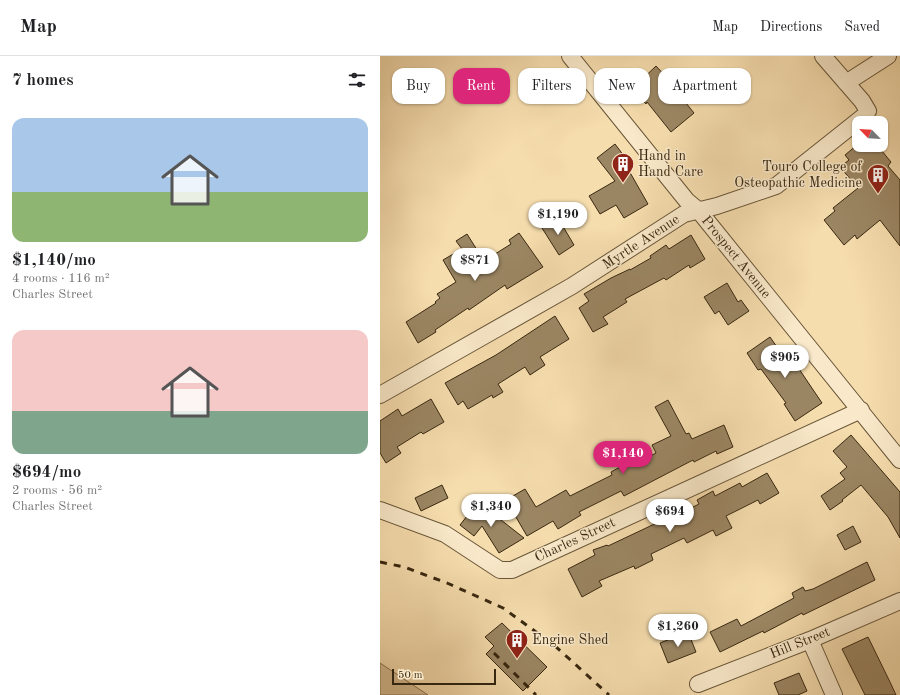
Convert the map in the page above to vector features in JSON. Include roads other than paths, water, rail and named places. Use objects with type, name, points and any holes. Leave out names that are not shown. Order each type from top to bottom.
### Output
[{"type":"street","name":"Prospect Avenue","points":[[570,56],[687,201],[699,210],[900,460]]},
{"type":"street","points":[[823,56],[846,83],[888,56]]},
{"type":"street","name":"Myrtle Avenue","points":[[380,395],[572,286],[684,214],[717,206],[776,186],[864,116],[868,111],[846,83]]},
{"type":"street","name":"Charles Street","points":[[380,510],[445,534],[500,570],[512,570],[861,410]]},
{"type":"street","name":"Hill Street","points":[[698,684],[810,640],[900,600]]},
{"type":"street","points":[[810,640],[834,695]]},
{"type":"railway","points":[[380,562],[404,567],[447,583],[503,608],[554,645],[609,695]]},
{"type":"railway","points":[[494,653],[536,695]]},
{"type":"place","name":"Hand in Hand Care","points":[[623,184]]},
{"type":"place","name":"Touro College of Osteopathic Medicine","points":[[878,194]]},
{"type":"place","name":"Engine Shed","points":[[517,660]]}]
